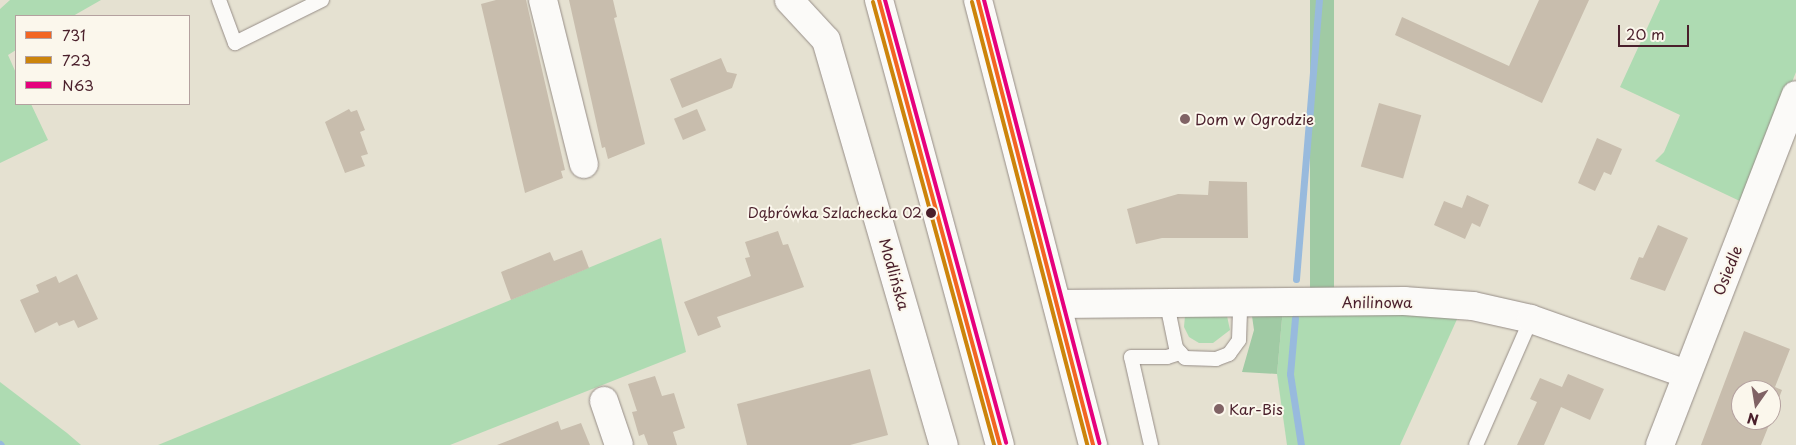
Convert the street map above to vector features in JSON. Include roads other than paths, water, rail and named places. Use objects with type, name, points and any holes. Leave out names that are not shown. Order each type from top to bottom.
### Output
[{"type":"street","points":[[543,0],[584,164]]},
{"type":"street","name":"Modlińska","points":[[789,0],[826,40],[944,445]]},
{"type":"street","points":[[880,0],[1000,445]]},
{"type":"street","points":[[978,0],[1093,445]]},
{"type":"street","name":"Osiedle","points":[[1660,445],[1796,95]]},
{"type":"street","name":"Anilinowa","points":[[1057,304],[1404,301],[1502,311],[1531,319],[1686,374]]},
{"type":"street","points":[[604,401],[619,445]]},
{"type":"lane","points":[[219,0],[235,43],[322,0]]},
{"type":"lane","points":[[1167,304],[1176,348],[1180,353],[1185,358],[1216,359],[1229,354],[1239,340],[1240,303]]},
{"type":"lane","points":[[1476,445],[1531,319]]},
{"type":"lane","points":[[1151,445],[1131,357],[1167,357],[1180,353]]},
{"type":"waterway","points":[[1296,279],[1319,0]]},
{"type":"waterway","points":[[1295,318],[1290,374],[1301,445]]},
{"type":"place","name":"Dom w Ogrodzie","points":[[1185,119]]},
{"type":"place","name":"Dąbrówka Szlachecka 02","points":[[931,213]]},
{"type":"place","name":"Kar-Bis","points":[[1219,409]]}]
